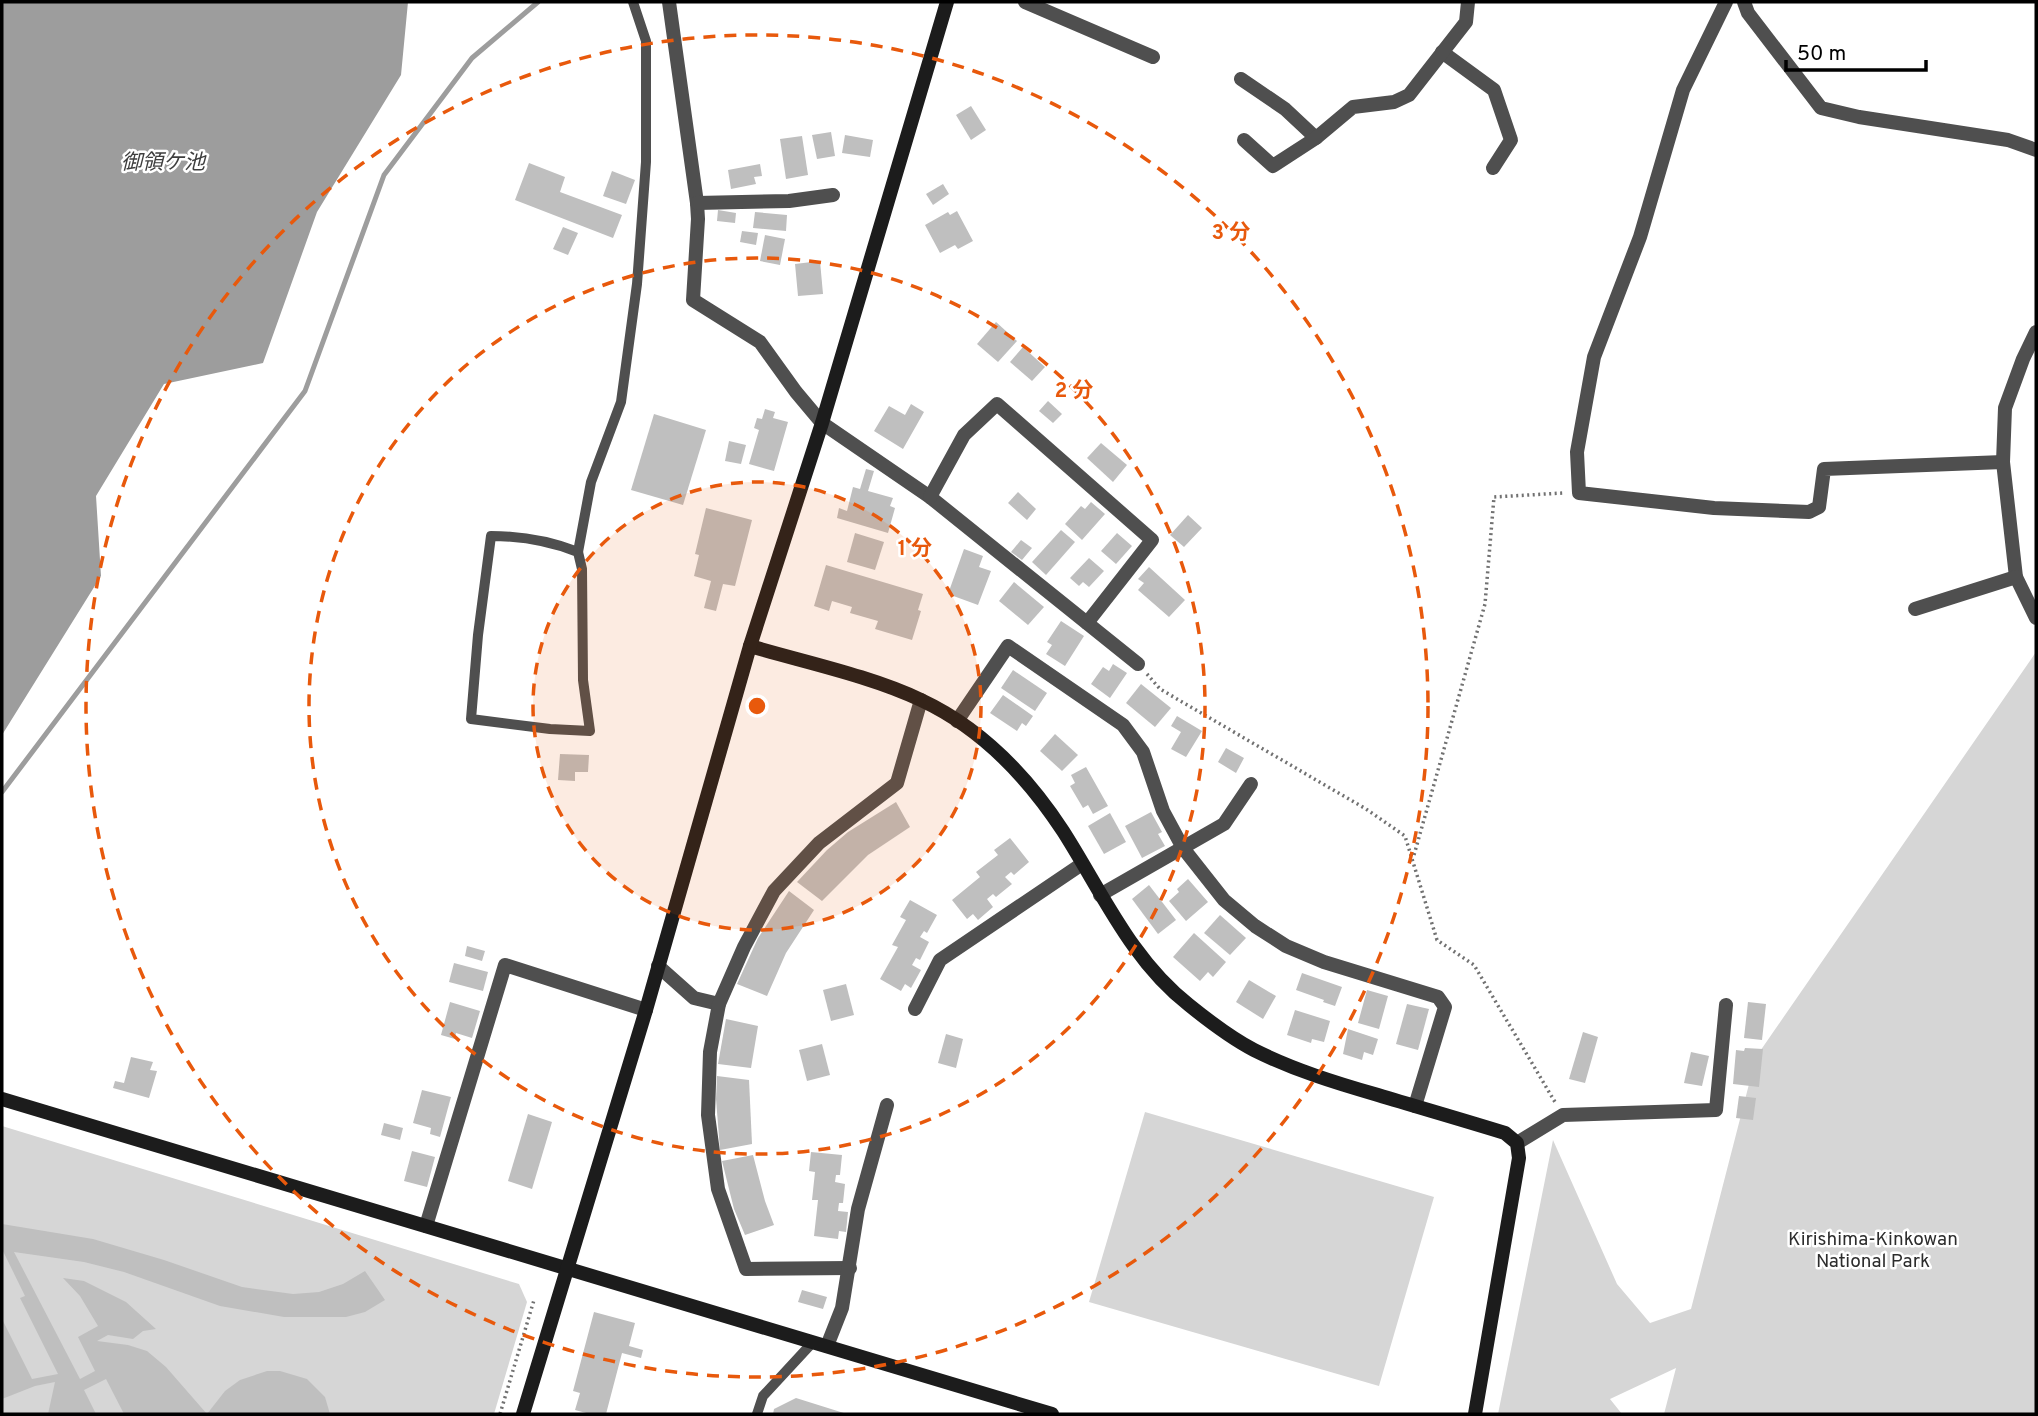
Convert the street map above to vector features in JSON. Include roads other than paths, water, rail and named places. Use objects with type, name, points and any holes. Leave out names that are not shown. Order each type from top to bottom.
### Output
[{"type":"street","points":[[670,2],[697,203],[693,300],[760,341],[822,423],[930,497],[1138,664]]},
{"type":"street","points":[[523,1414],[646,1010],[750,646],[822,423],[947,2]]},
{"type":"street","points":[[1025,2],[1153,57]]},
{"type":"street","points":[[1244,140],[1273,166],[1316,138],[1353,107],[1394,102],[1409,95],[1466,22],[1468,2]]},
{"type":"street","points":[[1726,2],[1683,90],[1640,237],[1594,357],[1577,452],[1578,493],[1714,508],[1809,512],[1819,507],[1824,468],[2003,462]]},
{"type":"street","points":[[1744,2],[1748,13],[1821,107],[1859,117],[2008,140],[2036,150]]},
{"type":"street","points":[[1442,52],[1494,90],[1511,140],[1493,168]]},
{"type":"street","points":[[1241,79],[1285,109],[1316,138]]},
{"type":"street","points":[[697,203],[789,201],[833,195]]},
{"type":"street","points":[[2036,332],[2005,408],[2003,462],[2016,577],[2036,618]]},
{"type":"street","points":[[930,497],[964,435],[997,404],[1152,540],[1087,623]]},
{"type":"street","points":[[1915,609],[2016,577]]},
{"type":"street","points":[[750,646],[878,684],[921,700],[957,720],[985,740],[1012,766],[1043,803],[1100,895],[1153,972],[1220,1029],[1293,1068],[1505,1133],[1517,1143],[1520,1158],[1475,1414]]},
{"type":"street","points":[[957,720],[1007,646],[1123,725],[1143,752],[1163,811],[1183,848],[1224,900],[1255,926],[1286,946],[1337,966],[1438,997],[1445,1007],[1415,1106]]},
{"type":"street","points":[[850,1268],[746,1269],[718,1189],[708,1115],[710,1052],[719,1004],[744,947],[774,891],[819,843],[897,783],[921,700]]},
{"type":"street","points":[[1100,895],[1224,824],[1251,784]]},
{"type":"street","points":[[915,1009],[940,960],[1082,863]]},
{"type":"street","points":[[426,1227],[505,965],[646,1010]]},
{"type":"street","points":[[658,966],[694,998],[719,1004]]},
{"type":"street","points":[[1517,1143],[1563,1115],[1716,1110],[1726,1006]]},
{"type":"street","points":[[2,1099],[1052,1414]]},
{"type":"street","points":[[820,1344],[842,1308],[858,1209],[887,1105]]},
{"type":"lane","points":[[578,552],[557,544],[511,536],[491,536],[478,635],[471,719],[590,731],[583,680],[582,569],[578,552],[592,482],[621,402],[638,284],[646,162],[646,41],[633,2]]},
{"type":"lane","points":[[757,1414],[763,1396],[820,1344]]},
{"type":"water","name":"御領ケ池","points":[[2,2],[408,2],[401,75],[317,212],[263,363],[164,384],[96,496],[101,576],[2,735]]},
{"type":"waterway","points":[[2,792],[305,391],[384,175],[472,58],[538,2]]},
{"type":"park label","name":"Kirishima-Kinkowan National Park","points":[[1873,1251]]}]
